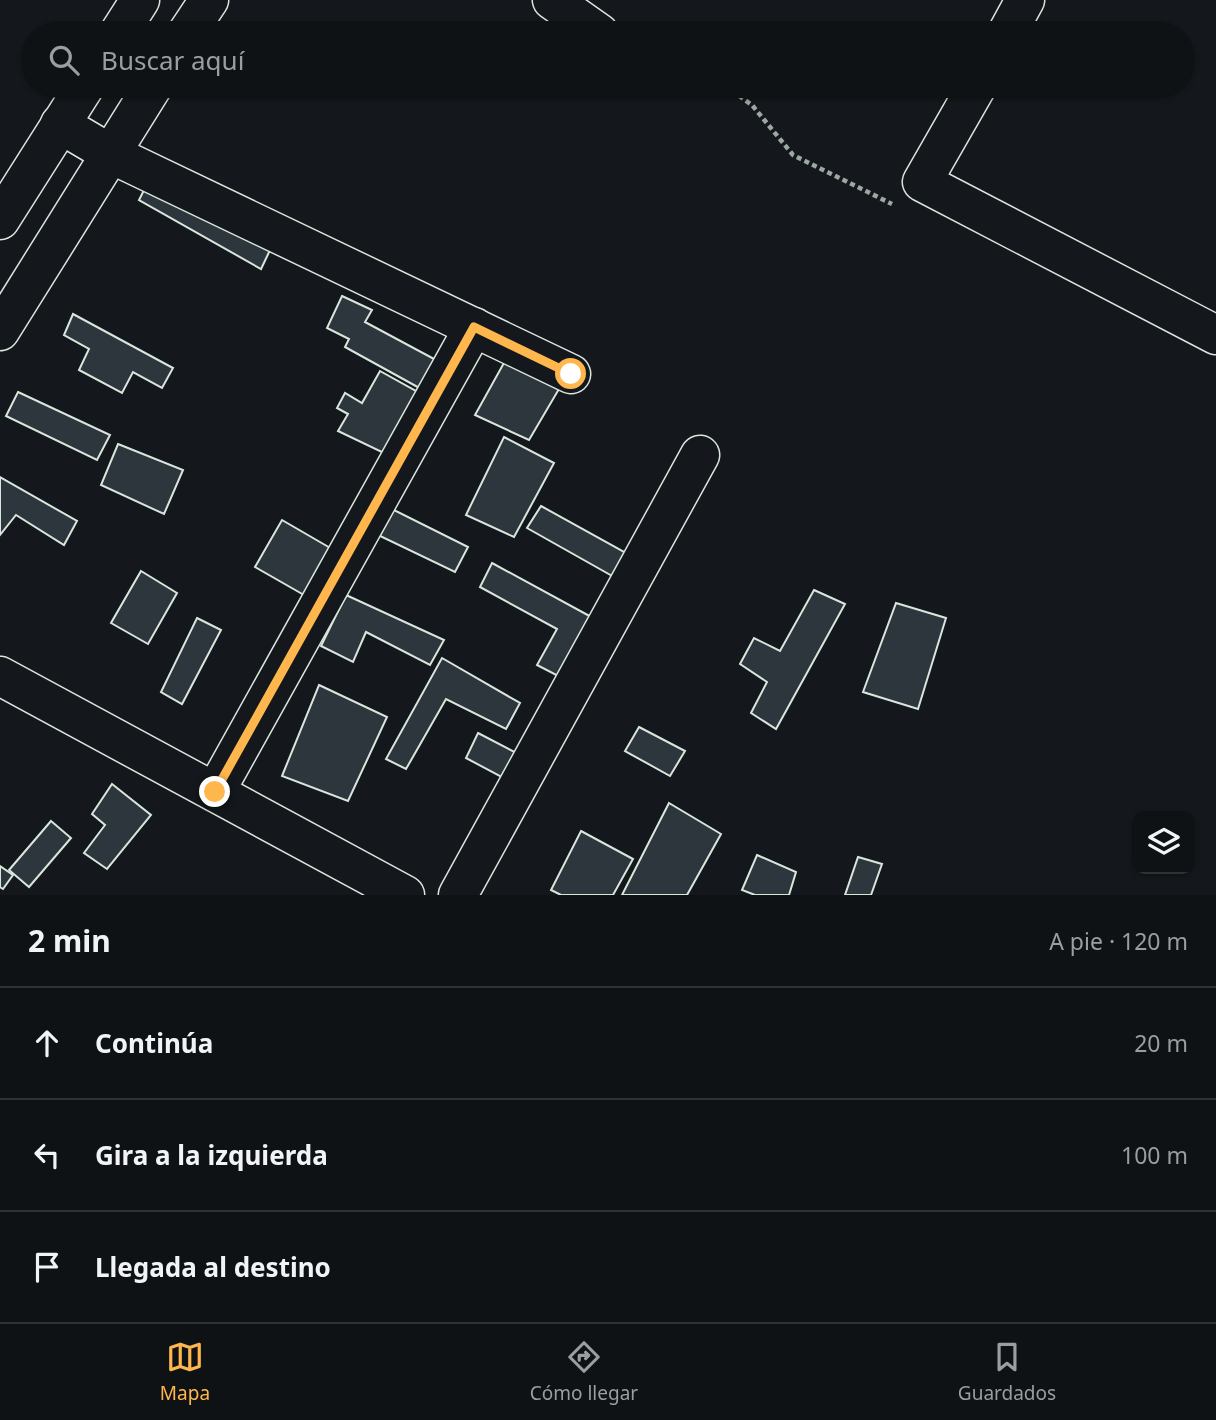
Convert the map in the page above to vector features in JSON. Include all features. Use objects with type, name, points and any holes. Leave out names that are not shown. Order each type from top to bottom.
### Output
[{"type":"street","points":[[127,21],[141,0]]},
{"type":"street","points":[[195,21],[208,0]]},
{"type":"street","points":[[552,0],[582,21]]},
{"type":"street","points":[[1014,21],[1026,0]]},
{"type":"street","points":[[0,220],[77,98]]},
{"type":"street","points":[[0,331],[145,98]]},
{"type":"street","points":[[970,98],[922,182],[1216,335]]},
{"type":"street","points":[[60,124],[109,153],[571,374]]},
{"type":"street","points":[[215,792],[474,327]]},
{"type":"street","points":[[458,895],[700,455]]},
{"type":"street","points":[[0,676],[405,895]]},
{"type":"path","points":[[742,98],[752,105],[793,155],[892,204],[922,182]]},
{"type":"building","points":[[149,180],[272,246],[261,269],[139,200]]},
{"type":"building","points":[[342,296],[372,310],[365,322],[436,360],[423,390],[345,347],[349,339],[327,328]]},
{"type":"building","points":[[73,314],[173,368],[162,388],[133,372],[122,393],[79,370],[89,349],[64,335]]},
{"type":"building","points":[[505,361],[559,389],[529,440],[475,415]]},
{"type":"building","points":[[380,371],[423,395],[388,455],[338,431],[348,414],[337,408],[345,393],[362,403]]},
{"type":"building","points":[[18,392],[110,435],[97,460],[6,416]]},
{"type":"building","points":[[504,437],[554,463],[514,537],[466,515]]},
{"type":"building","points":[[118,444],[183,470],[164,514],[101,485]]},
{"type":"building","points":[[0,477],[77,521],[64,545],[16,515],[0,535]]},
{"type":"building","points":[[541,506],[628,554],[614,577],[527,528]]},
{"type":"building","points":[[390,508],[468,547],[455,572],[378,535]]},
{"type":"building","points":[[282,520],[332,549],[304,595],[255,567]]},
{"type":"building","points":[[492,563],[595,619],[562,678],[537,665],[557,629],[480,587]]},
{"type":"building","points":[[141,571],[177,593],[148,644],[111,623]]},
{"type":"building","points":[[814,590],[845,604],[776,729],[751,713],[767,682],[740,664],[754,638],[780,651]]},
{"type":"building","points":[[346,595],[444,640],[430,665],[366,632],[353,662],[321,646]]},
{"type":"building","points":[[896,603],[946,618],[918,709],[863,692]]},
{"type":"building","points":[[197,618],[221,630],[182,704],[161,692]]},
{"type":"building","points":[[442,658],[520,703],[506,729],[446,699],[406,769],[386,759]]},
{"type":"building","points":[[319,685],[387,717],[348,801],[282,776]]},
{"type":"building","points":[[639,727],[685,751],[670,776],[625,751]]},
{"type":"building","points":[[478,733],[524,757],[511,782],[466,758]]},
{"type":"building","points":[[112,784],[151,815],[107,869],[84,853],[105,825],[92,814]]},
{"type":"building","points":[[669,803],[721,834],[687,895],[622,895]]},
{"type":"building","points":[[51,821],[71,838],[29,887],[9,870]]},
{"type":"building","points":[[581,831],[633,859],[613,895],[561,895],[551,890]]},
{"type":"building","points":[[757,855],[796,872],[789,895],[755,895],[742,890]]},
{"type":"building","points":[[858,857],[882,864],[871,895],[845,895]]},
{"type":"building","points":[[0,866],[13,875],[3,889],[0,887]]},
{"type":"route","points":[[215,792],[474,327],[571,374]]}]
